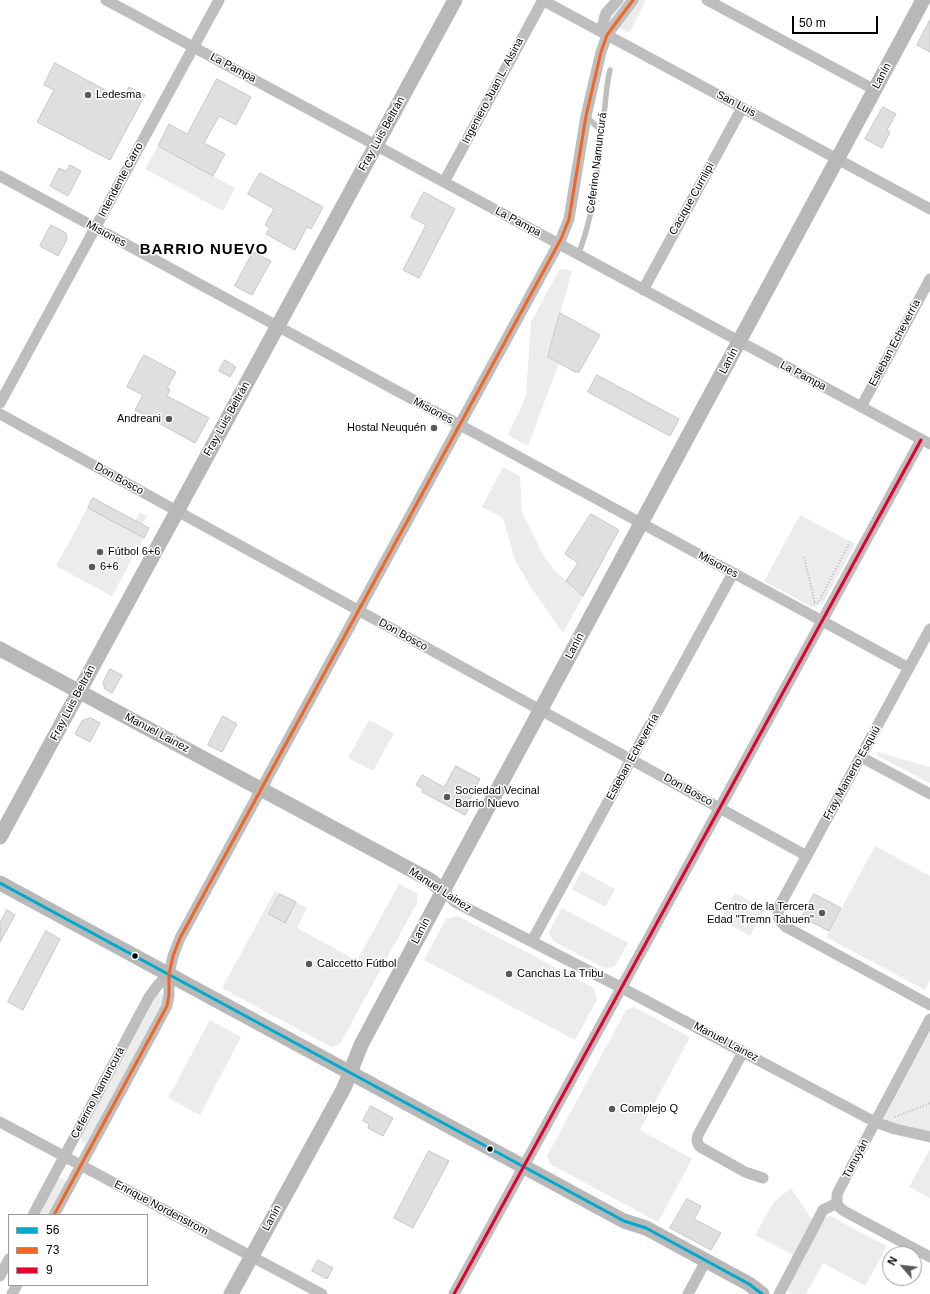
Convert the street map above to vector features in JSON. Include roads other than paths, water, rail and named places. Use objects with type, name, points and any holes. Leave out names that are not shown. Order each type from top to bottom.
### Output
[{"type":"street","name":"La Pampa","points":[[106,0],[926,442]]},
{"type":"street","name":"Intendente Carro","points":[[0,403],[219,0]]},
{"type":"street","name":"Fray Luis Beltrán","points":[[0,837],[455,0]]},
{"type":"street","name":"San Luis","points":[[542,0],[930,209]]},
{"type":"street","name":"Ingeniero Juan L. Alsina","points":[[444,182],[542,0]]},
{"type":"street","name":"Ceferino Namuncurá","points":[[55,1214],[167,1006],[169,995],[169,974],[173,956],[180,938],[559,244],[569,219],[586,116],[601,52],[606,14],[618,0]]},
{"type":"street","points":[[604,33],[633,0]]},
{"type":"street","points":[[708,0],[875,90]]},
{"type":"street","name":"Lanín","points":[[231,1294],[341,1094],[361,1045],[443,891],[923,0]]},
{"type":"street","name":"Cacique Currilipi","points":[[643,290],[742,108]]},
{"type":"street","name":"Misiones","points":[[0,176],[909,668]]},
{"type":"street","name":"Esteban Echeverría","points":[[861,407],[930,279]]},
{"type":"street","name":"Don Bosco","points":[[0,414],[807,856]]},
{"type":"street","points":[[454,1294],[822,621],[926,442]]},
{"type":"street","name":"Esteban Echeverría","points":[[532,941],[733,573]]},
{"type":"street","name":"Fray Mamerto Esquiú","points":[[930,629],[780,905],[777,914],[780,922],[786,927],[930,1005]]},
{"type":"street","name":"Manuel Lainez","points":[[0,649],[430,880],[455,902],[876,1122],[895,1129],[930,1137]]},
{"type":"street","points":[[861,757],[930,794]]},
{"type":"street","points":[[0,883],[624,1220],[646,1228],[749,1284],[762,1294]]},
{"type":"street","name":"Ceferino Namuncurá","points":[[33,1214],[149,997],[169,974]]},
{"type":"street","name":"Tunuyán","points":[[837,1203],[838,1192],[930,1019]]},
{"type":"street","points":[[743,1052],[698,1134],[697,1143],[702,1148],[744,1172],[763,1178]]},
{"type":"street","name":"Enrique Nordenstrom","points":[[0,1122],[322,1294]]},
{"type":"street","points":[[779,1294],[824,1210],[837,1203],[844,1211],[930,1257]]},
{"type":"street","points":[[624,1220],[642,1236],[750,1294]]},
{"type":"street","points":[[0,1276],[8,1261]]},
{"type":"street","points":[[688,1294],[702,1268]]},
{"type":"lane","name":"Ceferino Namuncurá","points":[[578,255],[591,215],[610,70]]},
{"type":"lane","points":[[586,116],[601,131]]},
{"type":"place","name":"Ledesma","points":[[88,95]]},
{"type":"place","name":"Andreani","points":[[169,419]]},
{"type":"place","name":"Hostal Neuquén","points":[[434,428]]},
{"type":"place","name":"Fútbol 6+6","points":[[100,552]]},
{"type":"place","name":"6+6","points":[[92,567]]},
{"type":"place","name":"Sociedad Vecinal Barrio Nuevo","points":[[447,797]]},
{"type":"place","name":"Centro de la Tercera Edad \"Tremn Tahuen\"","points":[[822,913]]},
{"type":"place","name":"Calccetto Fútbol","points":[[309,964]]},
{"type":"place","name":"Canchas La Tribu","points":[[509,974]]},
{"type":"place","name":"Complejo Q","points":[[612,1109]]},
{"type":"district","name":"BARRIO NUEVO","points":[[204,250]]}]
